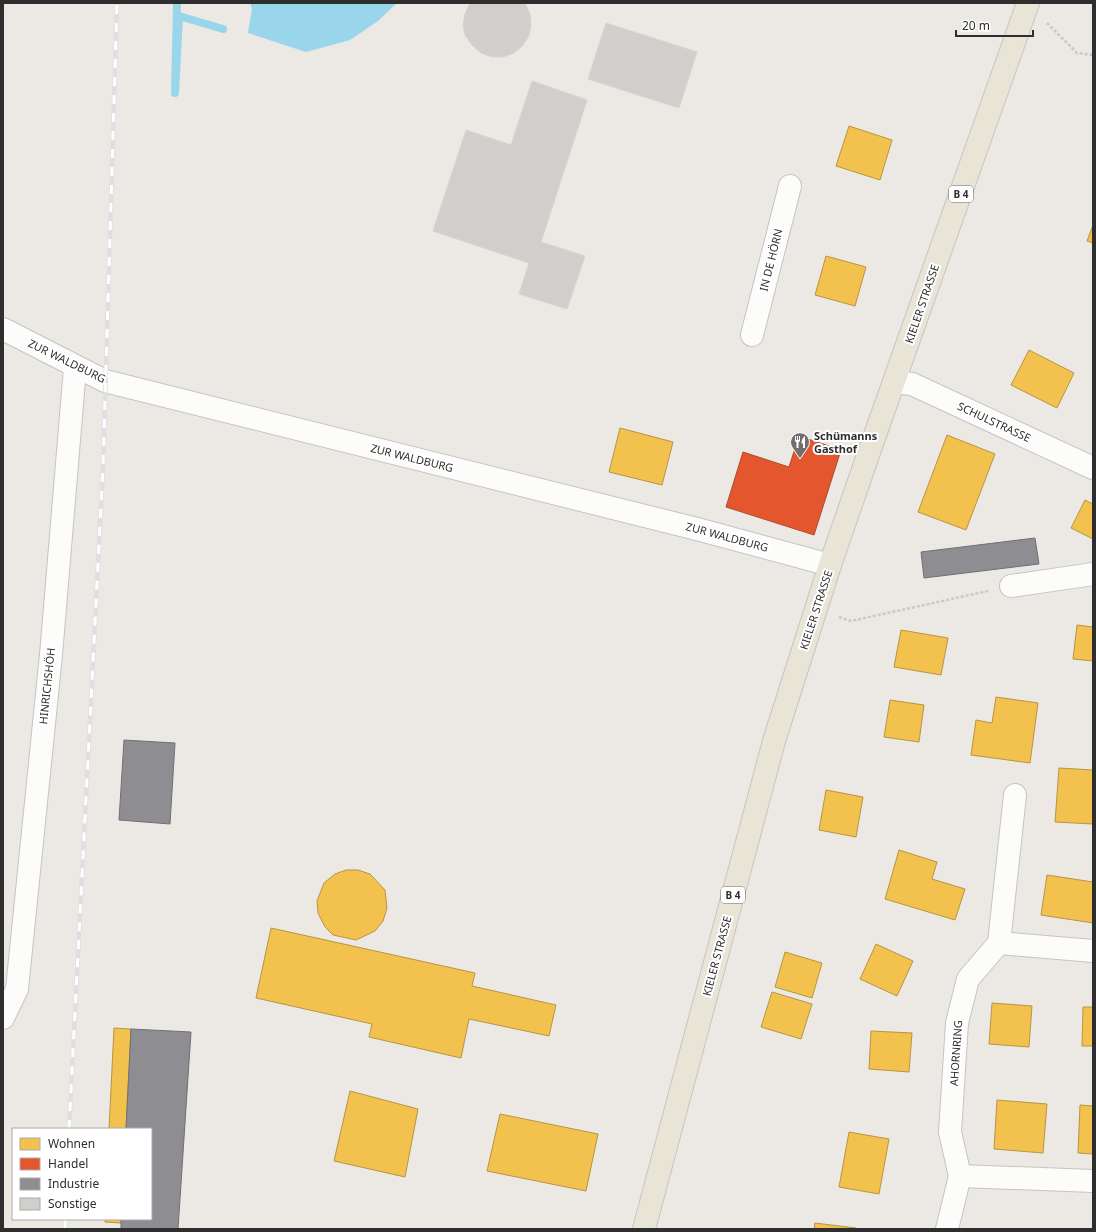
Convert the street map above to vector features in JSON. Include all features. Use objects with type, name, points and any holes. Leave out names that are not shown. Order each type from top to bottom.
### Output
[{"type":"main road","name":"KIELER STRASSE","points":[[644,1229],[774,741],[830,565],[1028,4]]},
{"type":"street","name":"IN DE HÖRN","points":[[752,335],[790,186]]},
{"type":"street","name":"ZUR WALDBURG","points":[[3,329],[75,368],[105,381],[697,529],[830,565]]},
{"type":"street","name":"HINRICHSHÖH","points":[[3,1018],[10,987],[51,655],[75,368]]},
{"type":"street","name":"SCHULSTRASSE","points":[[894,382],[912,384],[1093,468]]},
{"type":"street","points":[[1011,586],[1093,574]]},
{"type":"street","points":[[1015,795],[999,942],[1093,951]]},
{"type":"street","name":"AHORNRING","points":[[947,1229],[960,1176],[950,1132],[957,1023],[968,979],[999,942]]},
{"type":"street","points":[[960,1176],[1093,1181]]},
{"type":"path","points":[[1028,4],[1077,53],[1093,54]]},
{"type":"path","points":[[816,610],[851,621],[1011,586]]},
{"type":"water","points":[[250,3],[397,3],[378,21],[350,40],[306,52],[248,33],[252,9]]},
{"type":"building: Wohnen","points":[[849,126],[892,140],[880,180],[836,166]]},
{"type":"building: Wohnen","points":[[1093,225],[1093,243],[1087,241]]},
{"type":"building: Wohnen","points":[[826,256],[866,267],[855,306],[815,295]]},
{"type":"building: Wohnen","points":[[1029,350],[1074,373],[1057,408],[1011,385]]},
{"type":"building: Wohnen","points":[[620,428],[673,442],[662,485],[609,472]]},
{"type":"building: Wohnen","points":[[947,435],[995,454],[966,530],[918,512]]},
{"type":"building: Wohnen","points":[[1085,500],[1093,504],[1093,539],[1071,528]]},
{"type":"building: Wohnen","points":[[1077,625],[1093,627],[1093,661],[1073,659]]},
{"type":"building: Wohnen","points":[[901,630],[948,638],[941,675],[894,667]]},
{"type":"building: Wohnen","points":[[996,697],[1038,703],[1030,763],[971,755],[976,720],[992,723]]},
{"type":"building: Wohnen","points":[[890,700],[924,705],[919,742],[884,737]]},
{"type":"building: Wohnen","points":[[1059,768],[1093,770],[1093,824],[1055,822]]},
{"type":"building: Wohnen","points":[[826,790],[863,797],[856,837],[819,830]]},
{"type":"building: Wohnen","points":[[899,850],[937,862],[932,879],[965,889],[955,920],[885,899]]},
{"type":"building: Wohnen","points":[[346,870],[358,870],[370,874],[385,890],[387,908],[383,921],[375,931],[356,940],[333,935],[325,927],[318,913],[317,901],[324,883],[335,874]]},
{"type":"building: Wohnen","points":[[1047,875],[1093,882],[1093,923],[1041,915]]},
{"type":"building: Wohnen","points":[[271,928],[475,973],[472,986],[556,1005],[549,1036],[469,1019],[461,1058],[369,1037],[372,1024],[256,998]]},
{"type":"building: Wohnen","points":[[876,944],[913,961],[897,996],[860,979]]},
{"type":"building: Wohnen","points":[[785,952],[822,963],[812,998],[775,987]]},
{"type":"building: Wohnen","points":[[772,992],[812,1004],[801,1039],[761,1027]]},
{"type":"building: Wohnen","points":[[992,1003],[1032,1006],[1029,1047],[989,1044]]},
{"type":"building: Wohnen","points":[[1083,1007],[1093,1007],[1093,1046],[1082,1046]]},
{"type":"building: Wohnen","points":[[114,1028],[131,1029],[126,1128],[109,1128]]},
{"type":"building: Wohnen","points":[[871,1031],[912,1033],[909,1072],[869,1069]]},
{"type":"building: Wohnen","points":[[350,1091],[418,1109],[405,1177],[334,1161]]},
{"type":"building: Wohnen","points":[[997,1100],[1047,1104],[1043,1153],[994,1149]]},
{"type":"building: Wohnen","points":[[1080,1105],[1093,1106],[1093,1154],[1078,1153]]},
{"type":"building: Wohnen","points":[[500,1114],[598,1134],[586,1191],[487,1171]]},
{"type":"building: Wohnen","points":[[849,1132],[889,1139],[879,1194],[839,1187]]},
{"type":"building: Wohnen","points":[[105,1220],[121,1220],[121,1223],[105,1222]]},
{"type":"building: Wohnen","points":[[815,1223],[856,1228],[856,1229],[814,1229]]},
{"type":"building: Handel","points":[[799,436],[841,450],[814,535],[726,507],[743,452],[789,467]]},
{"type":"building: Industrie","points":[[1035,538],[1039,564],[924,578],[921,552]]},
{"type":"building: Industrie","points":[[124,740],[175,743],[170,824],[119,820]]},
{"type":"building: Industrie","points":[[131,1029],[191,1032],[178,1229],[121,1229],[121,1220],[152,1220],[152,1128],[126,1128]]},
{"type":"building: Sonstige","points":[[470,3],[525,3],[530,14],[531,24],[529,36],[522,46],[514,53],[503,57],[492,57],[481,53],[472,45],[465,35],[463,25],[465,14]]},
{"type":"building: Sonstige","points":[[606,23],[697,52],[679,108],[588,79]]},
{"type":"building: Sonstige","points":[[532,81],[587,100],[541,242],[585,256],[567,309],[519,294],[529,263],[433,231],[466,130],[511,145]]},
{"type":"waterway","points":[[177,3],[175,93],[179,16],[223,29]]},
{"type":"railway","points":[[69,1128],[103,467],[117,3]]},
{"type":"railway","points":[[65,1220],[65,1229]]},
{"type":"place","name":"Schümanns Gasthof","points":[[800,459]]}]
